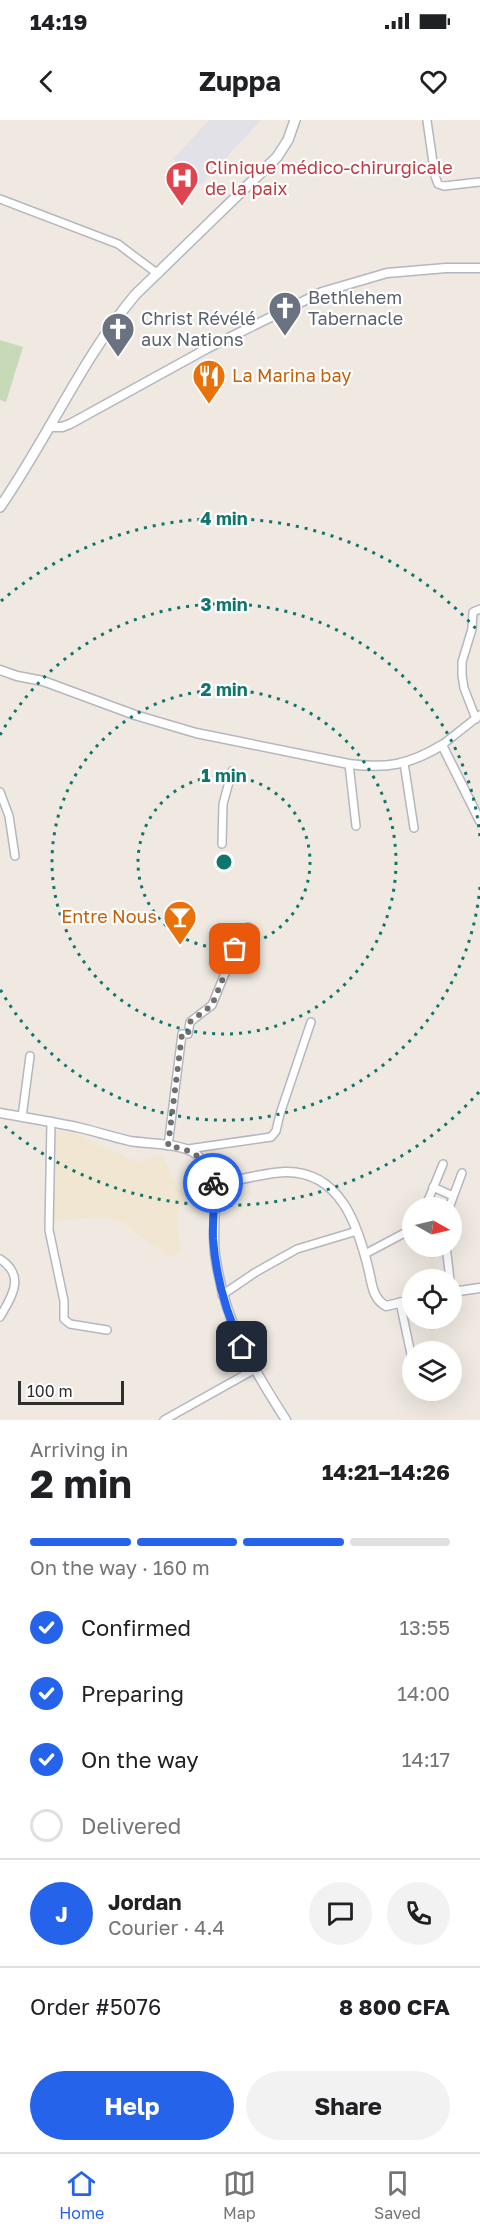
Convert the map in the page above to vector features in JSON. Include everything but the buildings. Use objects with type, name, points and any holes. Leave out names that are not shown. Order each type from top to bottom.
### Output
[{"type":"main road","points":[[0,507],[109,328],[135,295],[277,157],[288,140],[295,120]]},
{"type":"street","points":[[428,121],[438,184],[444,186],[480,182]]},
{"type":"street","points":[[0,199],[118,244],[158,274]]},
{"type":"street","points":[[49,426],[62,427],[70,424],[208,348],[322,292],[387,273],[446,268],[480,268]]},
{"type":"street","points":[[0,670],[43,681],[135,715],[196,732],[349,765],[386,767],[404,763],[442,745],[478,717],[464,688],[462,662],[472,629],[473,612],[480,609]]},
{"type":"street","points":[[442,745],[480,821]]},
{"type":"street","points":[[404,763],[414,828]]},
{"type":"street","points":[[349,765],[356,826]]},
{"type":"street","points":[[222,844],[223,804],[232,771]]},
{"type":"street","points":[[0,792],[9,816],[15,856]]},
{"type":"street","points":[[168,1146],[182,1034],[188,1034],[190,1022],[212,1005],[235,949],[241,945],[248,927]]},
{"type":"street","points":[[0,1113],[128,1140],[188,1149],[271,1137],[276,1131],[279,1114],[311,1022]]},
{"type":"street","points":[[22,1117],[30,1056]]},
{"type":"street","points":[[51,1122],[49,1230],[62,1285],[64,1319],[70,1324],[107,1330]]},
{"type":"street","points":[[188,1149],[198,1155],[213,1185],[213,1241],[222,1295],[234,1329],[286,1420]]},
{"type":"street","points":[[429,1197],[443,1164]]},
{"type":"street","points":[[213,1185],[284,1172],[316,1177],[338,1195],[357,1231],[375,1297],[386,1306],[400,1302],[408,1341]]},
{"type":"street","points":[[433,1188],[453,1196],[462,1173]]},
{"type":"street","points":[[222,1295],[256,1272],[297,1249],[357,1231]]},
{"type":"street","points":[[365,1254],[402,1234]]},
{"type":"street","points":[[0,1259],[8,1264],[15,1274],[14,1289],[0,1317]]},
{"type":"street","points":[[462,1290],[480,1288]]},
{"type":"street","points":[[164,1420],[255,1369]]},
{"type":"shaded area","points":[[209,120],[261,120],[201,185],[173,159]]},
{"type":"shaded area","points":[[53,1131],[71,1131],[137,1162],[161,1154],[183,1196],[177,1217],[181,1252],[170,1257],[132,1231],[125,1223],[103,1217],[52,1221]]},
{"type":"green space","points":[[0,340],[23,347],[6,402],[0,400]]},
{"type":"way so far","points":[[213,1183],[198,1155],[188,1149],[168,1146],[182,1034],[188,1034],[190,1022],[212,1005],[235,949]]},
{"type":"place","name":"Clinique médico-chirurgicale de la paix","points":[[182,207]]},
{"type":"place","name":"Bethlehem Tabernacle","points":[[285,337]]},
{"type":"place","name":"Christ Révélé aux Nations","points":[[118,358]]},
{"type":"place","name":"La Marina bay","points":[[209,405]]},
{"type":"place","name":"Entre Nous","points":[[180,946]]},
{"type":"route","points":[[213,1183],[213,1241],[217,1268],[227,1311],[242,1347]]}]
